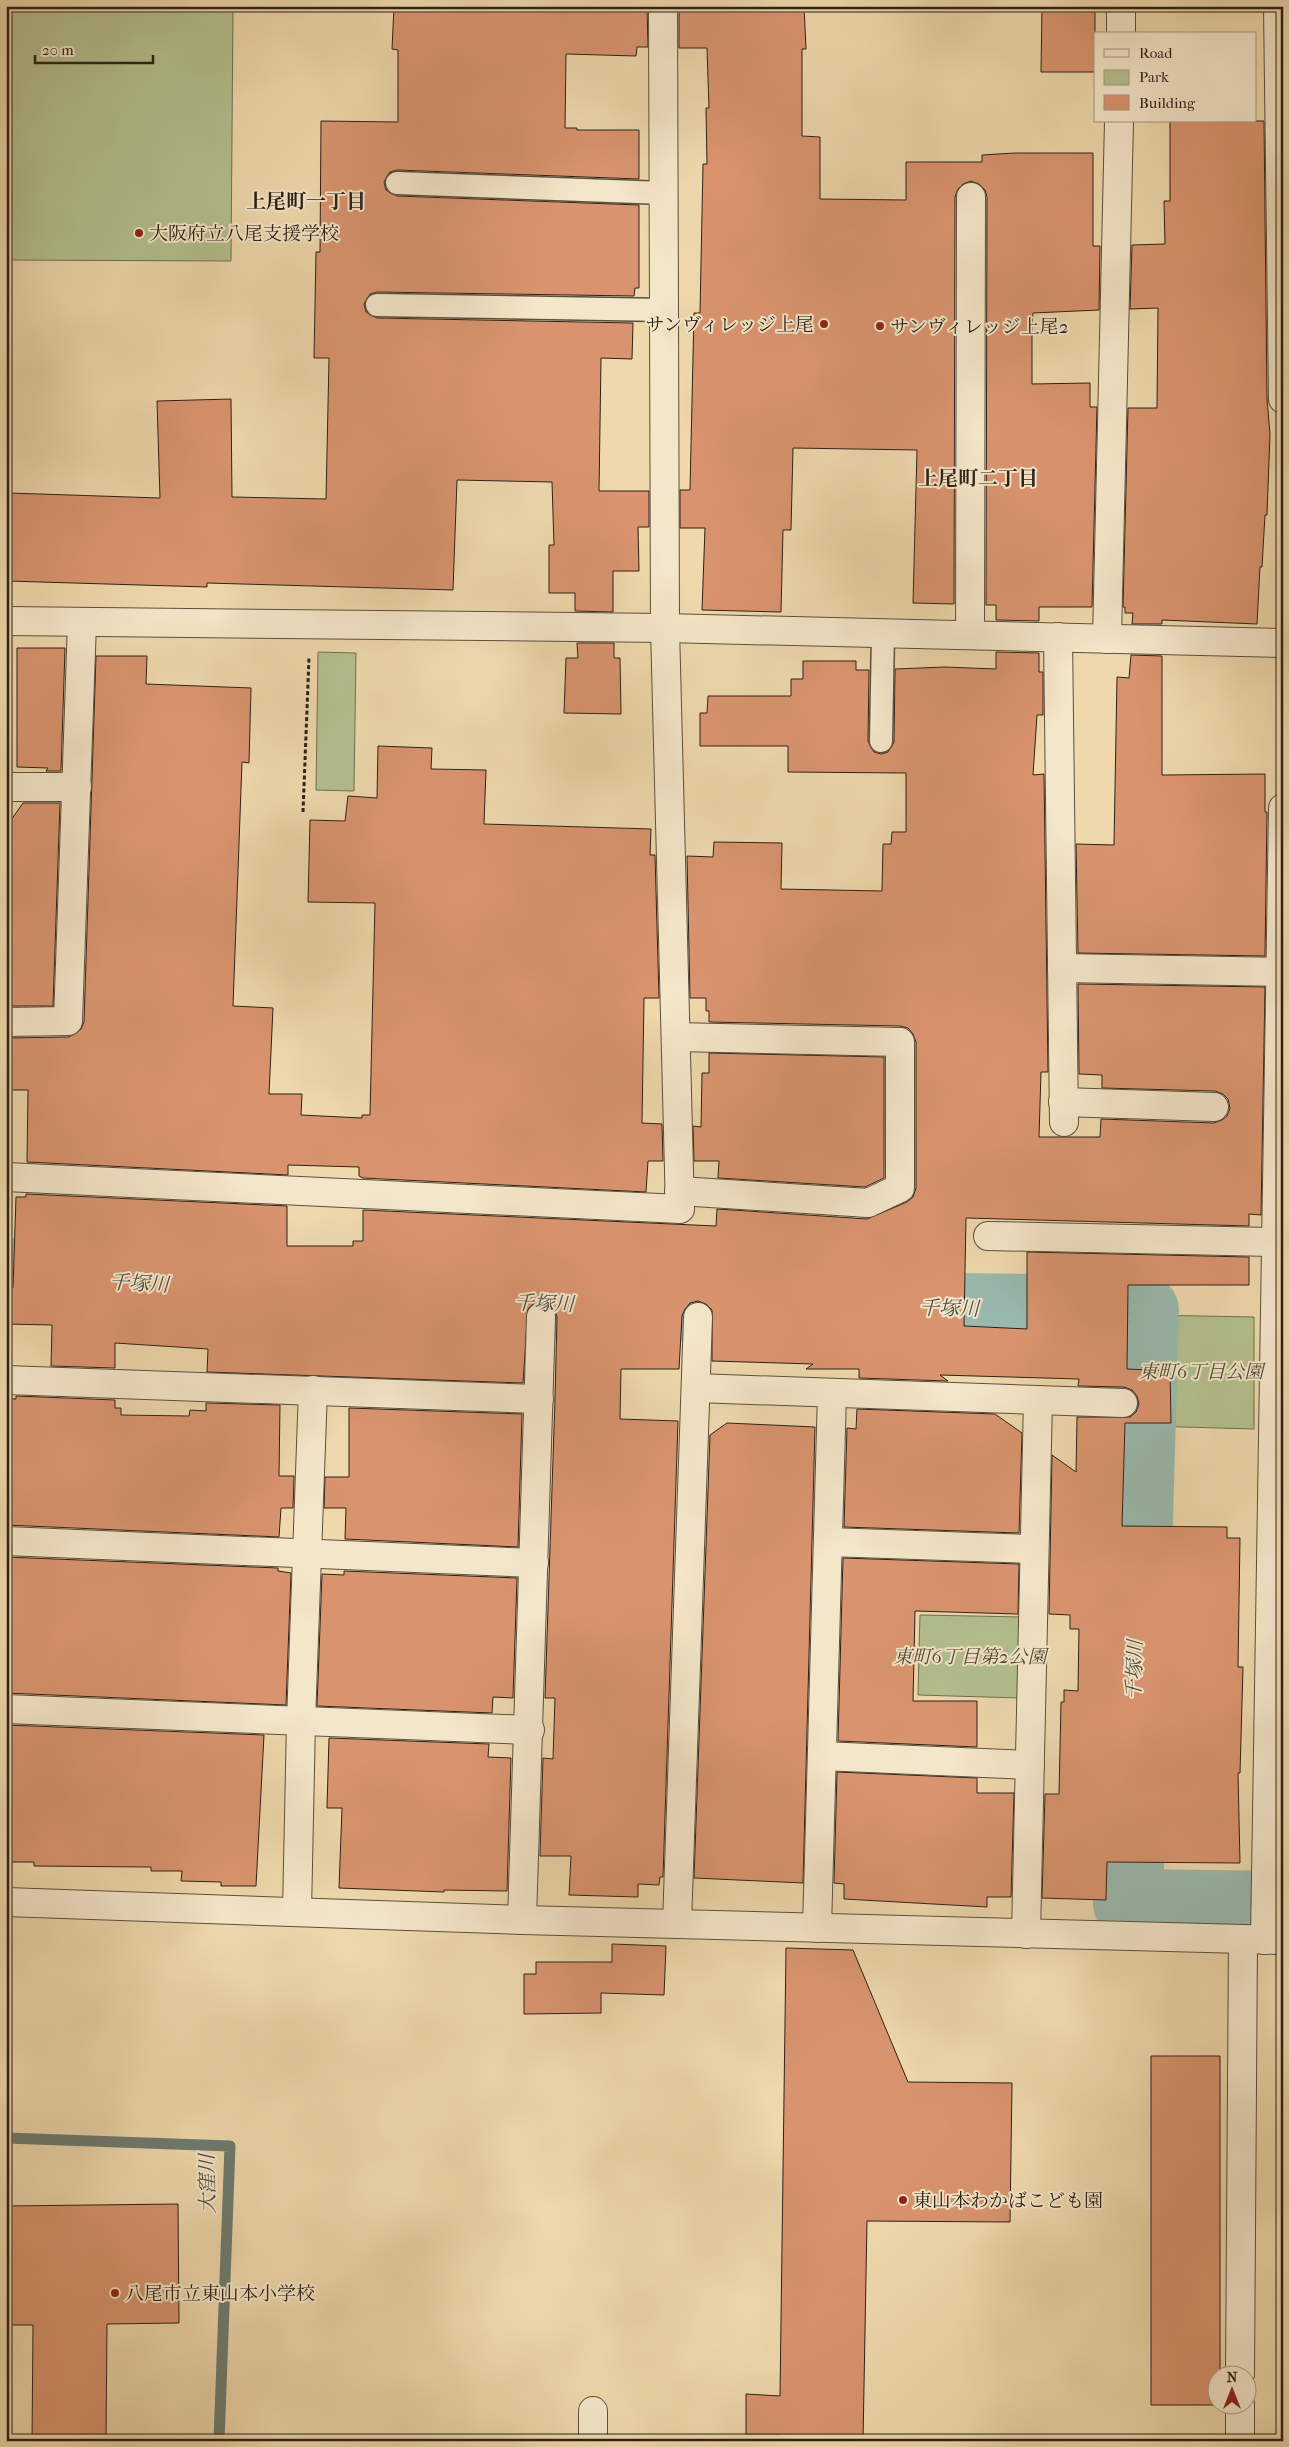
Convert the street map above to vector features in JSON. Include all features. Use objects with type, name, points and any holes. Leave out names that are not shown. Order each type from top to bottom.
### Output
[{"type":"street","points":[[6,1177],[680,1209],[665,628],[663,6]]},
{"type":"street","points":[[1121,32],[1122,6]]},
{"type":"street","points":[[1278,6],[1283,399]]},
{"type":"street","points":[[1107,639],[1119,122]]},
{"type":"street","points":[[970,635],[971,197]]},
{"type":"street","points":[[6,621],[665,628],[1283,643]]},
{"type":"street","points":[[6,1022],[68,1021],[82,622]]},
{"type":"street","points":[[1058,638],[1064,1112],[1214,1107]]},
{"type":"street","points":[[6,787],[77,787]]},
{"type":"street","points":[[1241,2364],[1264,1926],[1275,1793],[1279,1320],[1276,1242],[1280,1212],[1280,972],[1283,808]]},
{"type":"street","points":[[1062,968],[1280,972]]},
{"type":"street","points":[[676,1037],[900,1042],[900,1188],[868,1203],[679,1191]]},
{"type":"street","points":[[988,1236],[1276,1242]]},
{"type":"street","points":[[522,1920],[530,1730],[541,1317]]},
{"type":"street","points":[[677,1924],[698,1317]]},
{"type":"street","points":[[6,1380],[539,1399]]},
{"type":"street","points":[[696,1388],[1123,1403]]},
{"type":"street","points":[[297,1912],[301,1721],[313,1390]]},
{"type":"street","points":[[817,1928],[832,1393]]},
{"type":"street","points":[[1026,1934],[1038,1400]]},
{"type":"street","points":[[6,1541],[534,1563]]},
{"type":"street","points":[[828,1542],[1034,1549]]},
{"type":"street","points":[[6,1709],[530,1730]]},
{"type":"street","points":[[822,1756],[1030,1765]]},
{"type":"street","points":[[6,1902],[522,1920],[1026,1934],[1264,1926]]},
{"type":"street","points":[[593,2411],[593,2441]]},
{"type":"street","points":[[1240,2414],[1240,2441]]},
{"type":"lane","points":[[397,183],[664,193]]},
{"type":"lane","points":[[377,305],[664,310]]},
{"type":"lane","points":[[881,741],[883,633]]},
{"type":"path","points":[[303,812],[311,624]]},
{"type":"green space","points":[[7,6],[233,6],[231,261],[6,260]]},
{"type":"green space","points":[[318,652],[356,653],[354,791],[316,790]]},
{"type":"green space","name":"東町6丁目公園","points":[[1149,1315],[1254,1317],[1254,1429],[1148,1426]]},
{"type":"green space","name":"東町6丁目第2公園","points":[[920,1615],[1023,1617],[1020,1698],[918,1695]]},
{"type":"building","points":[[394,6],[647,8],[648,47],[637,47],[636,56],[566,54],[565,128],[577,128],[577,130],[639,130],[639,179],[397,170],[390,172],[384,182],[386,190],[397,196],[639,205],[639,288],[635,288],[634,296],[377,292],[370,294],[364,304],[366,312],[377,318],[633,323],[632,359],[601,358],[599,491],[649,491],[649,527],[638,527],[639,571],[613,571],[613,612],[575,611],[575,593],[549,593],[549,545],[554,545],[552,482],[457,480],[453,590],[207,583],[207,587],[7,581],[9,493],[160,498],[157,401],[231,399],[232,497],[326,499],[329,358],[314,358],[316,252],[320,252],[321,121],[398,122],[398,50],[392,49]]},
{"type":"building","points":[[691,6],[804,6],[806,49],[802,49],[802,136],[820,137],[820,199],[906,200],[906,162],[982,162],[982,155],[1015,153],[1093,153],[1093,246],[1100,246],[1099,310],[1033,313],[1032,326],[1032,384],[1090,383],[1090,407],[1097,407],[1092,607],[1039,607],[1039,621],[996,620],[996,605],[986,605],[987,197],[985,190],[979,184],[971,181],[963,184],[958,189],[955,197],[954,604],[913,603],[917,450],[793,448],[791,530],[783,530],[781,612],[702,610],[705,528],[680,528],[680,490],[690,490],[694,313],[700,313],[703,164],[707,164],[706,108],[709,108],[707,48],[679,48],[679,8],[691,9]]},
{"type":"building","points":[[1042,6],[1091,6],[1091,12],[1095,12],[1094,72],[1041,72]]},
{"type":"building","points":[[1264,121],[1267,399],[1270,434],[1267,515],[1265,515],[1262,567],[1260,567],[1257,624],[1162,620],[1162,624],[1132,624],[1133,613],[1125,613],[1125,607],[1123,607],[1128,408],[1157,408],[1158,308],[1130,309],[1132,245],[1165,244],[1164,201],[1170,201],[1170,122]]},
{"type":"building","points":[[577,643],[614,643],[614,658],[620,658],[621,714],[564,713],[566,658],[578,658]]},
{"type":"building","points":[[17,648],[65,648],[61,771],[46,771],[48,768],[17,767]]},
{"type":"building","points":[[996,652],[1039,653],[1039,672],[1043,672],[1043,715],[1037,715],[1033,775],[1044,774],[1048,1072],[1041,1072],[1039,1137],[1100,1137],[1101,1119],[1214,1123],[1227,1116],[1230,1108],[1228,1099],[1223,1094],[1215,1091],[1102,1088],[1102,1075],[1079,1074],[1078,984],[1265,987],[1261,1215],[1249,1214],[1249,1226],[966,1218],[964,1326],[1027,1329],[1027,1252],[1249,1257],[1249,1285],[1128,1285],[1127,1369],[1170,1371],[1171,1423],[1125,1423],[1122,1526],[1227,1527],[1227,1538],[1240,1538],[1238,1667],[1243,1667],[1240,1773],[1238,1773],[1240,1863],[1107,1862],[1106,1900],[1042,1898],[1045,1794],[1059,1794],[1061,1702],[1064,1702],[1064,1690],[1078,1691],[1079,1629],[1070,1629],[1070,1615],[1049,1614],[1052,1455],[1076,1472],[1077,1417],[1130,1417],[1136,1412],[1139,1404],[1137,1396],[1132,1390],[1124,1387],[1078,1386],[1079,1379],[940,1375],[948,1381],[859,1378],[859,1369],[806,1369],[813,1364],[712,1361],[712,1310],[706,1304],[698,1301],[690,1303],[682,1316],[679,1369],[621,1369],[620,1419],[678,1421],[663,1877],[660,1877],[659,1885],[638,1884],[638,1897],[569,1895],[571,1856],[540,1856],[543,1758],[553,1759],[555,1698],[545,1698],[557,1317],[554,1309],[549,1304],[541,1301],[533,1304],[528,1309],[523,1383],[207,1372],[208,1349],[115,1343],[115,1368],[51,1366],[52,1325],[6,1324],[6,1288],[13,1288],[16,1197],[26,1197],[26,1194],[287,1206],[287,1246],[353,1246],[353,1241],[363,1241],[363,1210],[716,1226],[717,1209],[867,1219],[907,1202],[913,1197],[916,1188],[916,1042],[913,1034],[908,1028],[900,1026],[709,1022],[709,1011],[706,1011],[706,998],[690,998],[687,856],[713,857],[714,842],[782,843],[781,889],[882,891],[883,844],[891,844],[892,832],[906,832],[906,773],[788,772],[788,746],[700,746],[700,713],[707,713],[708,696],[791,696],[791,679],[803,679],[803,661],[856,661],[856,670],[869,670],[868,741],[874,752],[881,754],[888,752],[894,742],[895,669],[945,667],[996,669]]},
{"type":"building","points":[[1131,655],[1162,656],[1162,775],[1265,774],[1265,812],[1267,812],[1265,956],[1078,953],[1076,844],[1114,845],[1117,677],[1129,678]]},
{"type":"building","points":[[96,656],[147,656],[146,684],[251,688],[249,763],[242,762],[233,1006],[273,1008],[269,1094],[302,1094],[301,1115],[362,1118],[362,1115],[370,1115],[375,903],[308,902],[310,820],[345,821],[348,796],[377,798],[378,746],[432,748],[431,769],[486,770],[484,824],[651,829],[650,855],[655,855],[659,998],[644,998],[642,1123],[662,1124],[663,1161],[648,1161],[646,1192],[363,1178],[359,1176],[359,1167],[288,1165],[288,1175],[27,1162],[28,1090],[6,1090],[7,1038],[69,1037],[81,1029],[84,1022]]},
{"type":"building","points":[[23,803],[60,803],[53,1006],[8,1006],[11,820]]},
{"type":"building","points":[[709,1053],[884,1057],[884,1178],[865,1187],[718,1178],[719,1161],[694,1161],[693,1126],[701,1127],[702,1073],[709,1073]]},
{"type":"building","points":[[16,1396],[115,1400],[115,1408],[121,1408],[121,1415],[189,1416],[190,1410],[206,1411],[206,1403],[280,1405],[279,1476],[294,1476],[293,1508],[281,1508],[279,1537],[6,1525],[6,1398],[16,1399]]},
{"type":"building","points":[[349,1408],[522,1414],[518,1547],[345,1539],[346,1508],[324,1508],[325,1477],[349,1477]]},
{"type":"building","points":[[857,1409],[995,1414],[1022,1433],[1019,1533],[844,1527],[847,1428],[856,1429]]},
{"type":"building","points":[[727,1423],[815,1427],[803,1883],[694,1878],[710,1435]]},
{"type":"building","points":[[6,1557],[278,1568],[278,1571],[291,1573],[286,1705],[6,1693]]},
{"type":"building","points":[[843,1558],[1019,1564],[1018,1614],[915,1611],[913,1701],[977,1701],[977,1747],[838,1741]]},
{"type":"building","points":[[344,1571],[517,1578],[513,1698],[493,1697],[492,1713],[317,1706],[322,1574],[344,1575]]},
{"type":"building","points":[[6,1725],[264,1735],[256,1886],[221,1886],[221,1882],[181,1881],[182,1871],[151,1871],[151,1867],[34,1866],[34,1862],[9,1862],[9,1845],[6,1844]]},
{"type":"building","points":[[329,1738],[489,1744],[488,1757],[511,1758],[507,1891],[444,1890],[444,1892],[339,1888],[342,1808],[327,1808]]},
{"type":"building","points":[[837,1772],[977,1778],[977,1793],[1014,1793],[1011,1897],[987,1897],[987,1907],[844,1899],[844,1884],[834,1883]]},
{"type":"building","points":[[612,1944],[666,1946],[664,1995],[601,1993],[601,2013],[524,2014],[524,1974],[536,1974],[536,1962],[612,1962]]},
{"type":"building","points":[[786,1948],[853,1950],[908,2082],[1012,2083],[1010,2222],[867,2221],[863,2441],[780,2441],[780,2435],[746,2435],[746,2394],[780,2396]]},
{"type":"building","points":[[1151,2056],[1220,2056],[1220,2364],[1206,2364],[1206,2405],[1151,2405]]},
{"type":"building","points":[[178,2204],[179,2323],[107,2324],[106,2441],[32,2441],[33,2325],[6,2325],[6,2206]]},
{"type":"waterway","name":"千塚川","points":[[6,1272],[14,1276],[111,1281]]},
{"type":"waterway","name":"千塚川","points":[[439,1298],[553,1304],[1144,1310],[1135,1624]]},
{"type":"waterway","name":"千塚川","points":[[1132,1765],[1128,1904],[1283,1906]]},
{"type":"waterway","name":"大窪川","points":[[6,2138],[230,2146],[219,2441]]},
{"type":"place","name":"大阪府立八尾支援学校","points":[[139,233]]},
{"type":"place","name":"サンヴィレッジ上尾","points":[[824,324]]},
{"type":"place","name":"サンヴィレッジ上尾2","points":[[880,326]]},
{"type":"place","name":"東山本わかばこども園","points":[[903,2200]]},
{"type":"place","name":"八尾市立東山本小学校","points":[[115,2293]]},
{"type":"district","name":"上尾町一丁目","points":[[306,201]]},
{"type":"district","name":"上尾町二丁目","points":[[978,478]]}]
